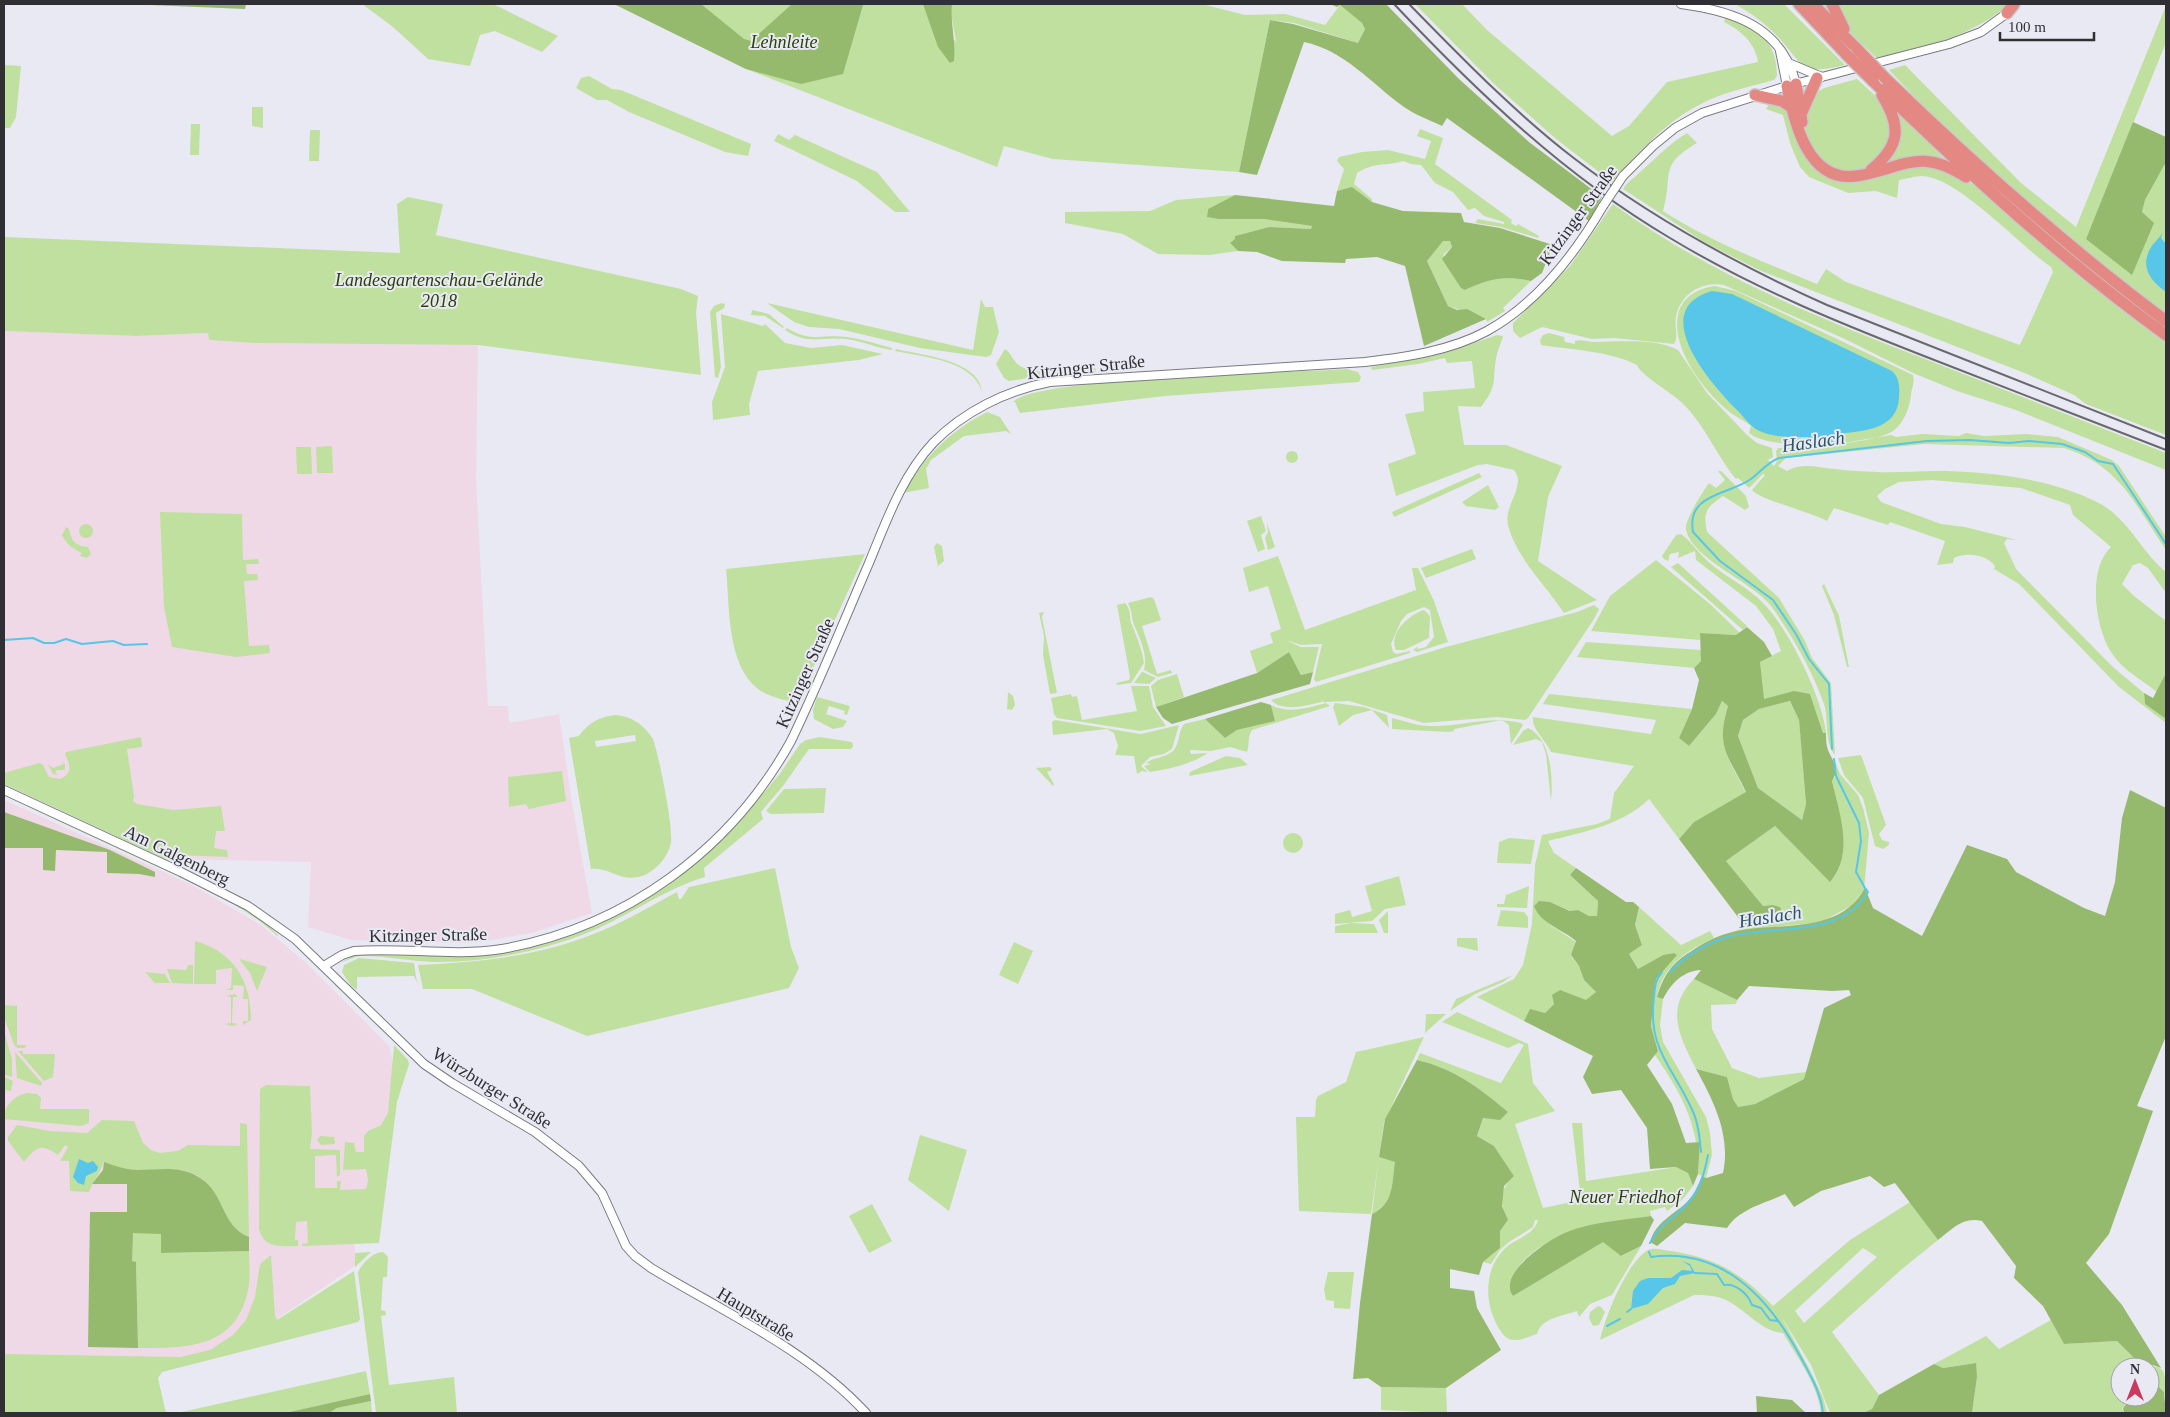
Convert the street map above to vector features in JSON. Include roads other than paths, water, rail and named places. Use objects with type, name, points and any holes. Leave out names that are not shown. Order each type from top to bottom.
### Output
[{"type":"highway","points":[[1799,4],[1851,51],[1887,80],[2026,210],[2106,276],[2166,321]]},
{"type":"highway","points":[[1813,4],[1873,81],[1894,116],[1895,137],[1890,150],[1883,160],[1868,173]]},
{"type":"highway","points":[[1832,4],[1851,51]]},
{"type":"highway","points":[[1801,114],[1808,94],[1819,78]]},
{"type":"highway","points":[[1873,81],[1990,193],[2082,271],[2166,335]]},
{"type":"highway","points":[[1791,85],[1791,107],[1808,152],[1817,164],[1828,172],[1855,176],[1900,163],[1930,162],[1959,172],[1990,193]]},
{"type":"highway","points":[[1791,85],[1801,114],[1803,139]]},
{"type":"highway","points":[[1755,95],[1777,100],[1791,107]]},
{"type":"street","points":[[1681,4],[1717,10],[1740,18],[1757,28],[1779,48],[1792,64],[1819,78]]},
{"type":"street","name":"Kitzinger Straße","points":[[324,966],[342,955],[354,951],[476,951],[502,949],[549,937],[594,922],[638,900],[676,875],[706,850],[747,807],[777,767],[791,742],[886,521],[909,476],[933,443],[957,423],[984,406],[1023,388],[1050,382],[1313,366],[1410,356],[1460,342],[1492,328],[1519,307],[1553,275],[1592,224],[1623,176],[1653,146],[1691,118],[1715,107],[1755,95],[1885,62],[1963,39],[1992,25],[2011,8],[2019,4]]},
{"type":"street","points":[[1779,48],[1791,85]]},
{"type":"street","points":[[1791,85],[1792,64]]},
{"type":"street","name":"Am Galgenberg","points":[[4,790],[181,872],[248,906],[294,939],[324,966]]},
{"type":"street","name":"Würzburger Straße","points":[[324,966],[424,1064],[452,1083],[535,1132],[579,1166],[604,1196],[626,1246]]},
{"type":"street","name":"Hauptstraße","points":[[626,1246],[635,1256],[652,1268],[768,1337],[827,1377],[866,1413]]},
{"type":"water","points":[[2162,233],[2161,238],[2166,244],[2166,292],[2152,279],[2146,262],[2150,249]]},
{"type":"water","points":[[1712,291],[1732,294],[1892,371],[1899,382],[1899,397],[1897,408],[1892,417],[1885,423],[1866,430],[1835,434],[1835,443],[1806,446],[1808,437],[1772,435],[1753,427],[1700,366],[1690,348],[1684,330],[1684,314],[1693,301]]},
{"type":"water","points":[[79,1159],[88,1163],[93,1161],[98,1167],[97,1171],[86,1176],[84,1185],[78,1183],[73,1177]]},
{"type":"water","points":[[1682,1261],[1690,1264],[1695,1273],[1680,1276],[1675,1284],[1663,1288],[1648,1304],[1631,1309],[1633,1291],[1640,1281],[1648,1278],[1671,1278],[1682,1270],[1692,1271],[1690,1266]]},
{"type":"waterway","name":"Haslach","points":[[1832,749],[1829,684],[1809,659],[1796,634],[1773,600],[1720,561],[1693,532],[1693,519],[1696,510],[1702,502],[1751,479],[1764,467],[1779,458],[1927,441],[1970,440],[2009,443],[2029,441],[2062,444],[2085,452],[2098,461],[2113,464],[2166,544]]},
{"type":"waterway","points":[[4,640],[33,638],[44,643],[54,643],[66,639],[82,644],[113,641],[124,645],[147,644]]},
{"type":"waterway","name":"Haslach","points":[[1834,759],[1836,776],[1859,823],[1861,841],[1856,872],[1865,888]]},
{"type":"waterway","name":"Haslach","points":[[1670,972],[1697,951],[1728,937],[1746,933],[1805,928],[1824,924],[1841,917],[1856,907],[1868,892],[1866,889]]},
{"type":"waterway","name":"Haslach","points":[[1662,972],[1655,990],[1653,1016],[1655,1032],[1664,1059],[1687,1098],[1694,1114],[1701,1152]]},
{"type":"waterway","name":"Haslach","points":[[1650,1243],[1662,1227],[1689,1202],[1697,1190],[1703,1177],[1708,1155]]},
{"type":"waterway","points":[[1649,1252],[1651,1257],[1677,1256],[1700,1260],[1722,1269],[1741,1281],[1774,1315],[1788,1335],[1811,1377],[1823,1413]]},
{"type":"waterway","points":[[1695,1273],[1717,1274],[1724,1285],[1733,1286],[1741,1290],[1748,1297],[1752,1305],[1761,1308],[1770,1320],[1778,1321]]},
{"type":"waterway","points":[[1627,1312],[1631,1309]]},
{"type":"waterway","points":[[1607,1326],[1620,1319]]},
{"type":"railway","points":[[1394,4],[1457,69],[1558,160],[1631,214],[1670,238],[1769,291],[1838,321],[2166,450]]},
{"type":"railway","points":[[1409,4],[1489,85],[1531,123],[1605,181],[1697,240],[1761,274],[1827,305],[2166,439]]},
{"type":"park label","name":"Lehnleite","points":[[784,42]]},
{"type":"park label","name":"Landesgartenschau-Gelände 2018","points":[[439,290]]},
{"type":"park label","name":"Neuer Friedhof","points":[[1625,1197]]}]
